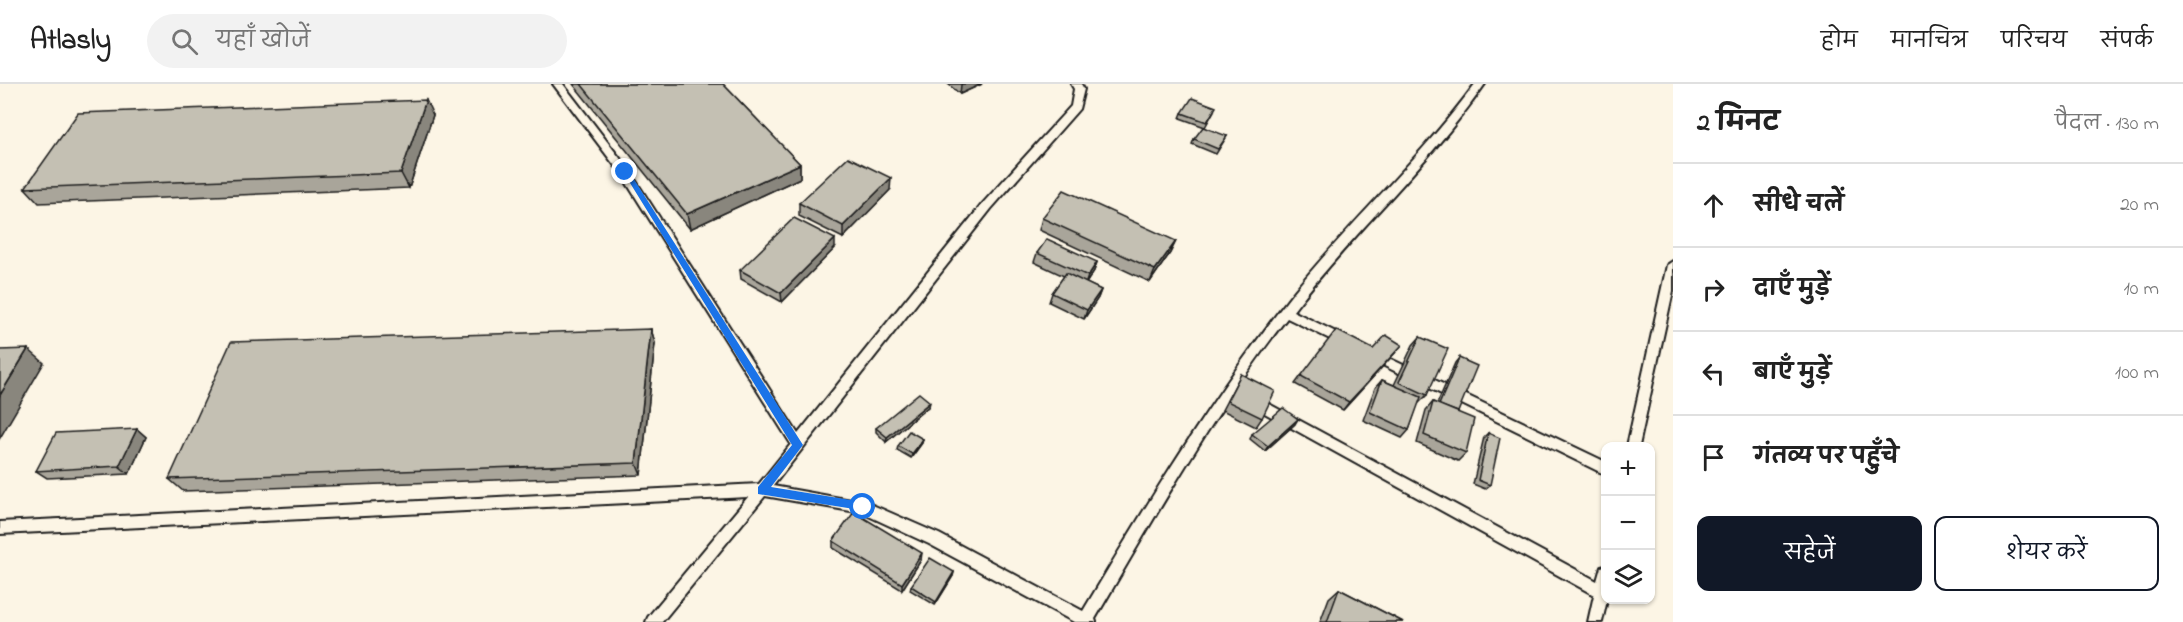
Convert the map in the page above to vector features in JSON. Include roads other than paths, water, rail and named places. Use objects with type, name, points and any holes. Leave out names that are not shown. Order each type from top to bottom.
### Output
[{"type":"lane","points":[[558,84],[625,172],[798,445]]},
{"type":"lane","points":[[653,622],[762,490],[987,206],[1076,107],[1079,89],[1076,84]]},
{"type":"lane","points":[[0,528],[762,490],[863,507],[934,539],[1088,621],[1158,498],[1230,388],[1285,312],[1423,154],[1480,84]]},
{"type":"lane","points":[[1634,442],[1673,265]]},
{"type":"lane","points":[[1285,312],[1601,468]]},
{"type":"lane","points":[[1230,388],[1601,590]]},
{"type":"lane","points":[[1594,622],[1601,595]]}]
